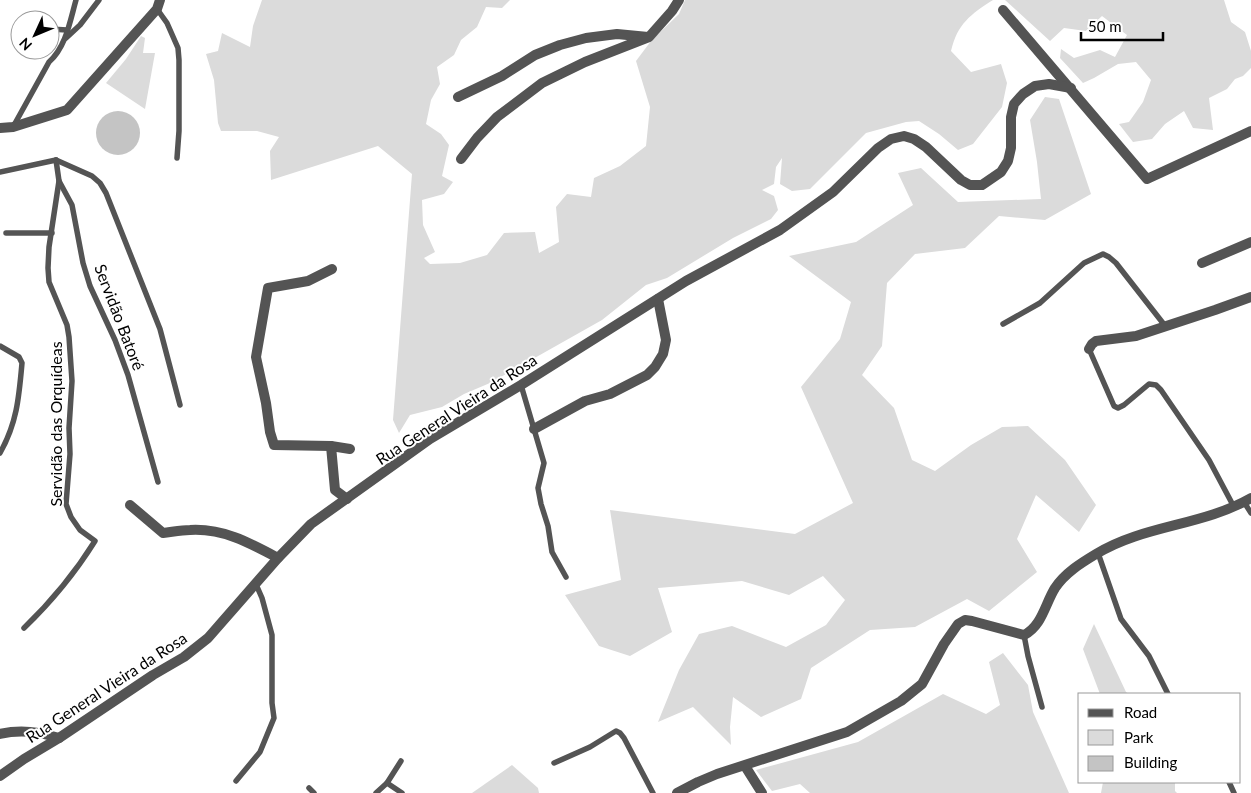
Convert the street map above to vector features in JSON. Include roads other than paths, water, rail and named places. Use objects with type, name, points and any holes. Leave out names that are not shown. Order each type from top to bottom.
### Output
[{"type":"street","points":[[461,159],[477,138],[497,117],[542,82],[584,62],[649,37],[672,12],[679,0]]},
{"type":"street","points":[[0,128],[13,127],[67,110],[159,5]]},
{"type":"street","points":[[1003,10],[1147,179],[1251,131]]},
{"type":"street","points":[[458,97],[502,76],[535,55],[560,45],[586,38],[618,34],[649,37]]},
{"type":"street","name":"Rua General Vieira da Rosa","points":[[0,776],[153,675],[184,657],[208,638],[255,582],[311,524],[430,439],[521,385],[686,281],[780,230],[833,192],[878,148],[891,140],[904,136],[914,139],[926,147],[961,180],[970,185],[982,185],[1001,172],[1008,161],[1011,148],[1010,117],[1014,104],[1023,94],[1035,86],[1049,84],[1071,88]]},
{"type":"street","points":[[1202,263],[1251,242]]},
{"type":"street","points":[[332,268],[308,281],[268,288],[256,357],[274,445],[331,446],[350,449]]},
{"type":"street","points":[[1089,349],[1092,344],[1100,340],[1120,339],[1166,327],[1250,298]]},
{"type":"street","points":[[534,429],[585,401],[610,394],[647,375],[655,367],[663,354],[666,340],[658,300]]},
{"type":"street","points":[[331,446],[335,490],[347,499]]},
{"type":"street","points":[[676,793],[698,782],[799,746],[847,732],[901,701],[922,684],[944,644],[958,624],[965,620],[972,621],[1024,635],[1031,632],[1036,626],[1054,589],[1063,578],[1098,553],[1132,537],[1186,523],[1234,507],[1248,500]]},
{"type":"street","points":[[130,505],[163,533],[191,530],[219,532],[241,539],[278,558]]},
{"type":"street","points":[[0,734],[26,730],[58,738]]},
{"type":"street","points":[[745,766],[762,793]]},
{"type":"lane","points":[[13,127],[48,62],[54,57],[64,39],[76,0]]},
{"type":"lane","points":[[64,39],[80,25],[99,0]]},
{"type":"lane","points":[[159,5],[178,54],[179,131],[177,158]]},
{"type":"lane","points":[[60,30],[67,30]]},
{"type":"lane","points":[[0,172],[56,160],[92,176],[100,183],[106,193],[160,328],[180,404]]},
{"type":"lane","name":"Servidão Batoré","points":[[56,160],[59,181],[72,205],[83,263],[90,286],[115,340],[128,375],[158,482]]},
{"type":"lane","name":"Servidão das Orquídeas","points":[[24,628],[39,614],[81,563],[95,541],[80,530],[71,517],[66,504],[70,454],[68,428],[72,381],[67,325],[49,282],[49,247],[59,181]]},
{"type":"lane","points":[[6,233],[52,233]]},
{"type":"lane","points":[[1003,324],[1040,303],[1084,263],[1103,254],[1116,263],[1166,327]]},
{"type":"lane","points":[[0,346],[19,357],[22,363],[18,408],[7,441],[0,453]]},
{"type":"lane","points":[[1089,349],[1114,406],[1118,408],[1124,405],[1149,384],[1156,385],[1161,390],[1208,460],[1234,507]]},
{"type":"lane","points":[[521,385],[544,463],[538,488],[548,526],[552,552],[566,577]]},
{"type":"lane","points":[[1248,500],[1251,513]]},
{"type":"lane","points":[[1098,553],[1121,619],[1149,656],[1168,693]]},
{"type":"lane","points":[[236,781],[260,752],[274,718],[272,703],[272,635],[262,598],[255,582]]},
{"type":"lane","points":[[1024,635],[1042,707]]},
{"type":"lane","points":[[554,763],[590,747],[616,731],[624,738],[653,793]]},
{"type":"lane","points":[[376,793],[386,783],[401,761]]},
{"type":"lane","points":[[386,783],[402,793]]},
{"type":"lane","points":[[308,788],[314,793]]}]
